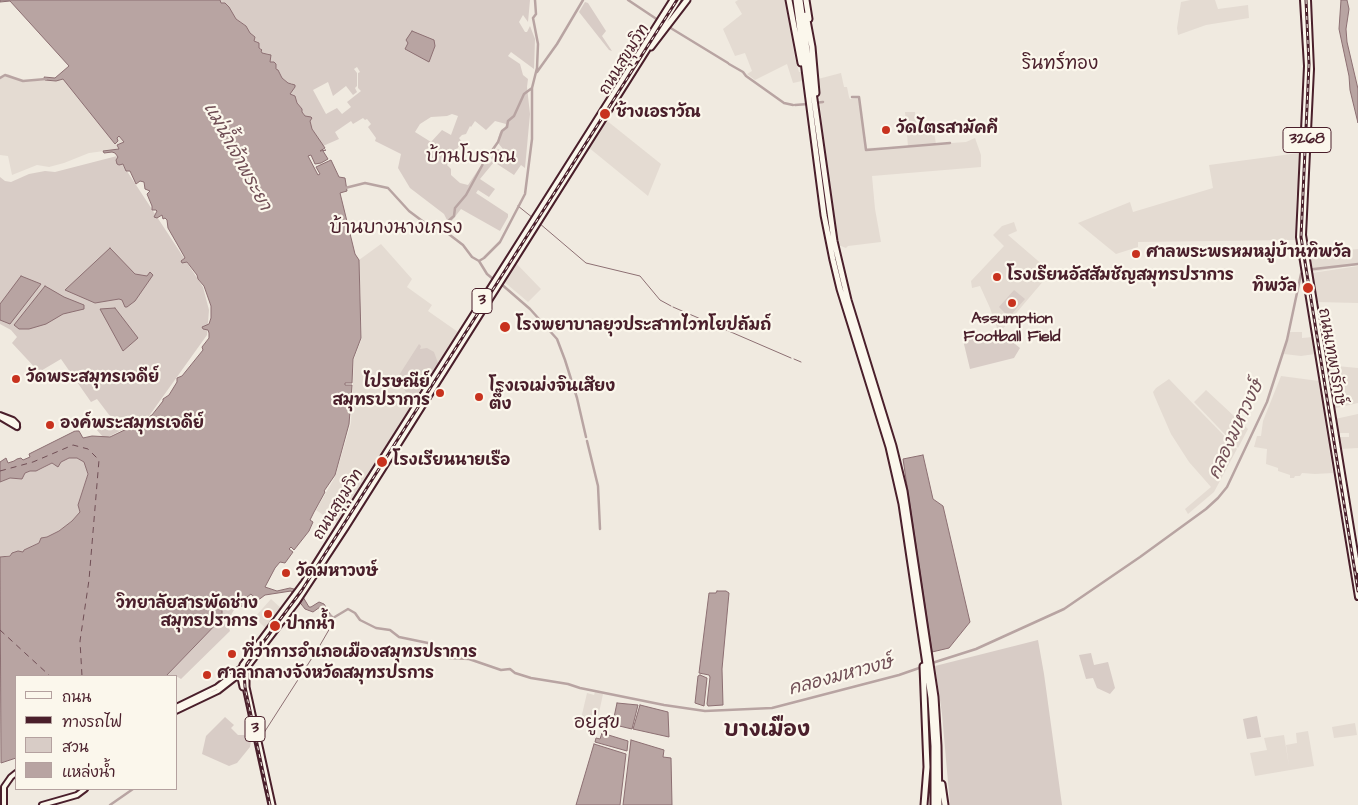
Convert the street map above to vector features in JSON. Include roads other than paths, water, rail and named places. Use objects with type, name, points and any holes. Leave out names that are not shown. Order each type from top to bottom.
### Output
[{"type":"highway","name":"ถนนสุขุมวิท","points":[[244,667],[306,584],[637,61],[673,0]]},
{"type":"highway","name":"ถนนสุขุมวิท","points":[[637,61],[643,55],[678,0]]},
{"type":"highway","points":[[643,55],[657,40],[686,0]]},
{"type":"highway","points":[[643,55],[686,0]]},
{"type":"highway","points":[[789,0],[801,63]]},
{"type":"highway","points":[[794,0],[807,111],[815,129]]},
{"type":"highway","points":[[794,0],[832,231],[841,272],[893,446],[904,491],[934,697],[942,805]]},
{"type":"highway","points":[[803,0],[811,37],[817,103],[815,129]]},
{"type":"highway","points":[[803,0],[824,215],[840,289],[894,466],[902,504],[933,723],[934,805]]},
{"type":"highway","points":[[923,648],[928,767],[926,805]]},
{"type":"highway","name":"3","points":[[244,667],[239,677],[252,723],[270,802]]},
{"type":"highway","points":[[934,697],[940,723],[942,805]]},
{"type":"main road","name":"ถนนเทพารักษ์","points":[[1303,0],[1307,66],[1298,229],[1306,267]]},
{"type":"main road","name":"ถนนเทพารักษ์","points":[[1308,0],[1311,69],[1303,219],[1306,267],[1358,597]]},
{"type":"main road","name":"ถนนเทพารักษ์","points":[[1323,373],[1358,571]]},
{"type":"main road","points":[[178,710],[212,694],[239,677],[244,667]]},
{"type":"main road","points":[[178,706],[239,677]]},
{"type":"main road","points":[[4,805],[4,788],[15,773]]},
{"type":"main road","points":[[44,805],[76,795],[84,790]]},
{"type":"water","name":"แม่น้ำเจ้าพระยา","points":[[0,0],[220,0],[221,3],[225,3],[236,19],[246,26],[255,37],[254,41],[259,43],[262,53],[271,55],[270,62],[276,64],[276,69],[282,78],[288,83],[295,85],[290,94],[295,96],[305,116],[312,118],[310,121],[312,129],[325,148],[320,151],[326,150],[323,151],[328,159],[321,163],[315,164],[311,155],[308,156],[318,175],[320,174],[316,167],[331,160],[339,177],[345,178],[347,191],[340,193],[355,254],[359,260],[361,338],[353,359],[352,383],[345,383],[345,385],[352,385],[349,424],[335,475],[324,491],[310,520],[313,522],[309,531],[294,550],[291,547],[289,549],[293,552],[285,563],[280,562],[275,568],[265,587],[277,591],[294,589],[303,597],[309,607],[319,602],[324,604],[332,617],[320,607],[313,612],[305,609],[291,591],[265,595],[257,601],[251,594],[244,603],[247,607],[253,604],[249,608],[233,601],[222,605],[222,618],[167,675],[15,675],[15,758],[1,763],[0,557],[10,556],[18,551],[23,552],[39,543],[41,538],[59,531],[72,521],[80,512],[78,505],[88,474],[84,462],[77,458],[69,458],[61,462],[58,467],[52,463],[36,471],[25,473],[22,479],[10,478],[0,482],[0,462],[6,458],[8,463],[21,458],[23,460],[30,457],[29,454],[75,431],[79,431],[83,438],[92,436],[110,437],[133,426],[137,421],[142,421],[152,415],[163,399],[169,395],[177,382],[177,378],[182,376],[203,350],[202,347],[209,338],[209,333],[208,330],[202,327],[209,324],[211,306],[204,286],[197,275],[187,262],[182,263],[181,261],[185,258],[168,228],[167,220],[163,219],[162,215],[157,218],[154,217],[157,211],[152,210],[147,194],[150,191],[145,189],[144,182],[140,181],[136,184],[130,171],[126,171],[123,164],[117,164],[116,160],[118,157],[115,153],[104,153],[103,151],[119,149],[117,145],[124,142],[119,136],[115,144],[63,79],[56,81],[45,80],[44,77],[55,78],[69,66],[10,1],[0,2]]},
{"type":"water","points":[[1341,0],[1347,0],[1349,9],[1346,29],[1347,42],[1358,89],[1358,123],[1339,29]]},
{"type":"water","points":[[412,31],[434,40],[435,46],[429,62],[405,49],[408,43],[406,40]]},
{"type":"water","points":[[110,248],[135,274],[147,276],[150,272],[153,275],[135,301],[127,307],[119,299],[95,303],[65,290]]},
{"type":"water","points":[[21,276],[41,284],[10,324],[0,320],[0,304]]},
{"type":"water","points":[[45,286],[64,297],[84,305],[84,309],[63,314],[46,324],[29,329],[19,329],[14,325]]},
{"type":"water","points":[[115,308],[138,338],[123,351],[100,309]]},
{"type":"water","points":[[923,455],[933,499],[943,506],[970,622],[949,648],[932,652],[903,459]]},
{"type":"water","points":[[717,591],[729,593],[722,669],[723,705],[708,706],[710,677],[709,675],[699,673],[709,593],[716,593]]},
{"type":"water","points":[[698,676],[707,678],[704,706],[695,703]]},
{"type":"water","points":[[617,703],[638,705],[632,729],[615,725],[613,722]]},
{"type":"water","points":[[640,705],[668,712],[669,737],[633,729]]},
{"type":"water","points":[[602,733],[628,741],[627,751],[595,742],[596,738],[600,739]]},
{"type":"water","points":[[631,740],[664,750],[663,757],[671,758],[672,805],[623,805]]},
{"type":"water","points":[[594,744],[626,754],[620,805],[576,805]]},
{"type":"waterway","points":[[345,188],[365,183],[388,188],[409,211],[425,223],[446,232],[463,245],[472,257],[479,261],[484,258],[500,242],[525,194],[532,139],[532,88],[537,68],[538,44],[533,18],[536,14],[535,0]]},
{"type":"waterway","points":[[537,72],[557,44],[583,0]]},
{"type":"waterway","points":[[628,0],[658,20]]},
{"type":"waterway","points":[[669,27],[728,63]]},
{"type":"waterway","points":[[729,64],[743,72],[784,103],[793,105]]},
{"type":"waterway","points":[[0,78],[5,75],[23,81],[46,79]]},
{"type":"waterway","points":[[441,230],[454,216],[455,208],[466,195],[484,162],[498,142],[502,131],[507,127],[508,121],[514,116],[524,94],[532,88]]},
{"type":"waterway","points":[[852,97],[859,97],[866,150],[950,143]]},
{"type":"waterway","points":[[814,103],[823,102]]},
{"type":"waterway","points":[[795,105],[808,104]]},
{"type":"waterway","points":[[518,206],[533,218]]},
{"type":"waterway","points":[[539,223],[586,263],[640,276],[660,300],[671,306]]},
{"type":"waterway","points":[[479,261],[487,274],[493,279]]},
{"type":"waterway","name":"คลองมหาวงษ์","points":[[929,664],[976,649],[1064,609],[1140,557],[1206,509],[1218,498],[1227,487],[1267,402],[1287,340],[1301,274],[1303,271],[1314,269],[1358,264]]},
{"type":"waterway","points":[[500,283],[530,309],[557,339],[577,398],[586,437]]},
{"type":"waterway","points":[[673,307],[791,358]]},
{"type":"waterway","points":[[794,359],[801,362]]},
{"type":"waterway","points":[[587,441],[598,486],[600,529]]},
{"type":"waterway","name":"คลองมหาวงษ์","points":[[330,615],[333,618],[348,609],[355,613],[360,620],[376,628],[390,630],[399,637],[428,643],[449,658],[469,659],[501,670],[510,669],[515,673],[531,678],[664,705],[705,711],[772,708],[899,675],[922,667]]},
{"type":"waterway","points":[[260,739],[319,647],[334,621],[333,618]]},
{"type":"waterway","points":[[110,805],[132,790]]},
{"type":"railway","points":[[270,805],[245,687],[244,673],[247,664],[302,590],[677,0]]},
{"type":"railway","points":[[1306,0],[1309,64],[1301,237],[1358,591]]},
{"type":"place","name":"ช้างเอราวัณ","points":[[605,114]]},
{"type":"place","name":"วัดไตรสามัคคี","points":[[886,130]]},
{"type":"place","name":"ศาลพระพรหมหมู่บ้านทิพวัล","points":[[1136,254]]},
{"type":"place","name":"โรงเรียนอัสสัมชัญสมุทรปราการ","points":[[997,277]]},
{"type":"place","name":"ทิพวัล","points":[[1308,288]]},
{"type":"place","name":"Assumption Football Field","points":[[1012,303]]},
{"type":"place","name":"โรงพยาบาลยุวประสาทไวทโยปถัมถ์","points":[[505,327]]},
{"type":"place","name":"วัดพระสมุทรเจดีย์","points":[[16,379]]},
{"type":"place","name":"ไปรษณีย์ สมุทรปราการ","points":[[440,393]]},
{"type":"place","name":"โรงเจเม่งจินเสียง ตึ๊ง","points":[[479,397]]},
{"type":"place","name":"องค์พระสมุทรเจดีย์","points":[[50,425]]},
{"type":"place","name":"โรงเรียนนายเรือ","points":[[382,462]]},
{"type":"place","name":"วัดมหาวงษ์","points":[[286,573]]},
{"type":"place","name":"วิทยาลัยสารพัดช่าง สมุทรปราการ","points":[[268,614]]},
{"type":"place","name":"ปากน้ำ","points":[[275,626]]},
{"type":"place","name":"ที่ว่าการอำเภอเมืองสมุทรปราการ","points":[[232,654]]},
{"type":"place","name":"ศาลากลางจังหวัดสมุทรปรการ","points":[[207,675]]},
{"type":"district","name":"รินทร์ทอง","points":[[1060,65]]},
{"type":"district","name":"บ้านโบราณ","points":[[471,158]]},
{"type":"district","name":"บ้านบางนางเกรง","points":[[396,229]]},
{"type":"district","name":"อยู่สุข","points":[[597,724]]},
{"type":"district","name":"บางเมือง","points":[[767,732]]}]
